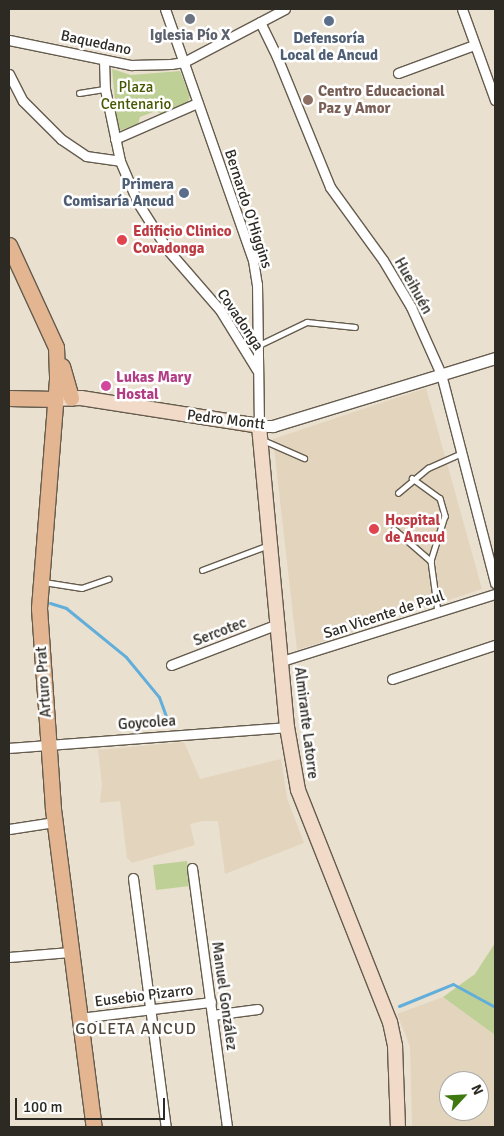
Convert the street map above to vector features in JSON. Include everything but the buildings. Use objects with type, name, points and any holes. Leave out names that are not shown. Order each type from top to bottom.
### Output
[{"type":"main road","name":"Arturo Prat","points":[[9,245],[56,347],[55,399],[38,608],[54,822],[94,1127]]},
{"type":"main road","points":[[56,347],[71,398]]},
{"type":"main road","name":"Pedro Montt","points":[[9,398],[71,398],[260,432]]},
{"type":"main road","name":"Almirante Latorre","points":[[260,432],[287,727],[298,790],[311,831],[390,1022],[395,1046],[398,1127]]},
{"type":"street","name":"Bernardo O'Higgins","points":[[165,9],[253,260],[257,284],[260,432]]},
{"type":"street","name":"Baquedano","points":[[9,40],[131,66],[184,62],[286,9]]},
{"type":"street","points":[[462,9],[495,100]]},
{"type":"street","name":"Hueihuén","points":[[260,22],[278,57],[330,187],[383,260],[411,307],[441,374],[459,454],[495,583]]},
{"type":"street","points":[[398,73],[474,45]]},
{"type":"street","name":"Covadonga","points":[[104,61],[105,89],[120,161],[138,203],[167,249],[220,310],[258,370]]},
{"type":"street","points":[[9,74],[23,101],[61,139],[86,156],[120,161]]},
{"type":"street","points":[[115,139],[198,103]]},
{"type":"street","name":"Pedro Montt","points":[[260,432],[273,426],[495,358]]},
{"type":"street","name":"San Vicente de Paul","points":[[282,661],[495,594]]},
{"type":"street","name":"Sercotec","points":[[171,666],[278,624]]},
{"type":"street","points":[[392,679],[495,645]]},
{"type":"street","name":"Goycolea","points":[[9,748],[287,727]]},
{"type":"street","points":[[9,829],[54,822]]},
{"type":"street","name":"Manuel González","points":[[192,868],[227,1127]]},
{"type":"street","points":[[132,878],[166,1127]]},
{"type":"street","points":[[9,958],[70,952]]},
{"type":"street","name":"Eusebio Pizarro","points":[[80,1018],[149,1008],[211,1002]]},
{"type":"street","points":[[212,1015],[258,1010]]},
{"type":"lane","points":[[78,93],[105,89]]},
{"type":"lane","points":[[259,345],[307,322],[355,327]]},
{"type":"lane","points":[[260,432],[304,458]]},
{"type":"lane","points":[[398,493],[412,478],[459,454]]},
{"type":"lane","points":[[412,478],[440,498],[445,516],[431,561],[438,612]]},
{"type":"lane","points":[[394,529],[431,561]]},
{"type":"lane","points":[[202,570],[270,545]]},
{"type":"lane","points":[[40,582],[82,588],[108,579]]},
{"type":"shaded area","name":"Hospital de Ancud","points":[[426,388],[482,589],[297,650],[273,439]]},
{"type":"shaded area","points":[[184,742],[200,779],[281,759],[287,798],[304,843],[225,874],[218,821],[203,821],[190,824],[195,845],[132,863],[127,858],[120,801],[100,803],[102,784],[98,750]]},
{"type":"shaded area","points":[[443,997],[495,1035],[495,1127],[412,1127],[410,1046],[397,1014]]},
{"type":"green space","name":"Plaza Centenario","points":[[112,69],[131,75],[180,71],[190,96],[188,102],[161,114],[156,111],[140,117],[138,124],[118,131]]},
{"type":"green space","points":[[187,861],[190,886],[156,890],[153,865]]},
{"type":"green space","points":[[495,943],[495,1035],[443,997],[475,974]]},
{"type":"waterway","points":[[50,603],[66,608],[126,657],[159,697],[169,724]]},
{"type":"waterway","points":[[399,1006],[453,984],[495,1007]]},
{"type":"place","name":"Iglesia Pío X","points":[[190,19]]},
{"type":"place","name":"Defensoría Local de Ancud","points":[[329,21]]},
{"type":"place","name":"Centro Educacional Paz y Amor","points":[[308,100]]},
{"type":"place","name":"Primera Comisaría Ancud","points":[[184,193]]},
{"type":"place","name":"Edificio Clinico Covadonga","points":[[122,240]]},
{"type":"place","name":"Lukas Mary Hostal","points":[[106,386]]},
{"type":"place","name":"Hospital de Ancud","points":[[374,529]]},
{"type":"district","name":"GOLETA ANCUD","points":[[136,1029]]}]
